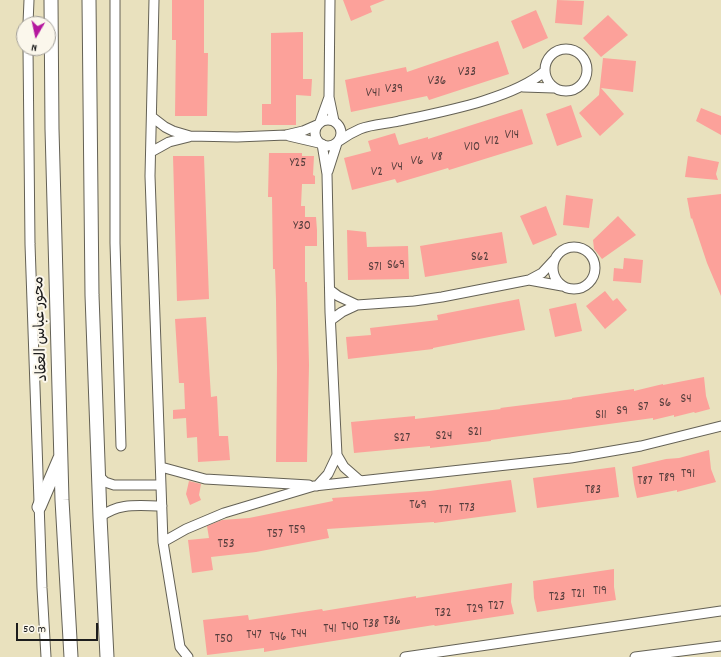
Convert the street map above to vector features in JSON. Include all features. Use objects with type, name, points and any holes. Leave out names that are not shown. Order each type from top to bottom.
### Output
[{"type":"main road","name":"محور عباس العقاد","points":[[52,0],[52,129],[62,500],[71,657]]},
{"type":"main road","points":[[89,0],[92,296],[98,475],[107,657]]},
{"type":"main road","points":[[39,507],[61,454]]},
{"type":"street","points":[[28,0],[28,16]]},
{"type":"street","points":[[115,0],[115,243],[121,446]]},
{"type":"street","points":[[154,0],[151,192],[163,542],[180,647],[188,657]]},
{"type":"street","points":[[328,174],[338,142],[342,136],[340,126],[335,121],[329,97],[330,0]]},
{"type":"street","points":[[566,49],[572,50],[583,57],[588,70],[584,82],[579,87],[566,92],[554,88],[549,83],[545,70],[548,58],[553,53],[566,49]]},
{"type":"street","points":[[28,56],[30,244],[42,588],[46,657]]},
{"type":"street","points":[[152,117],[165,127],[190,136],[237,137],[286,135],[303,131],[327,119],[348,126],[362,128],[452,109],[490,98],[521,87],[534,80],[545,70]]},
{"type":"street","points":[[521,87],[554,88]]},
{"type":"street","points":[[329,97],[315,133],[316,138],[321,143],[328,174],[331,320],[338,455],[344,467],[360,481]]},
{"type":"street","points":[[286,135],[330,146],[362,128]]},
{"type":"street","points":[[151,152],[169,142],[190,136]]},
{"type":"street","points":[[331,320],[342,312],[357,305],[392,303],[442,297],[529,280],[542,273],[564,249],[577,247],[584,249],[589,252],[596,264],[596,271],[590,283],[579,289],[572,290],[562,286],[529,280]]},
{"type":"street","points":[[555,259],[553,272],[556,279],[562,286]]},
{"type":"street","points":[[330,290],[347,301],[357,305]]},
{"type":"street","points":[[163,542],[186,529],[224,513],[315,486],[599,454],[641,446],[721,426]]},
{"type":"street","points":[[161,467],[205,478],[315,486],[328,474],[338,455]]},
{"type":"street","points":[[98,475],[105,482],[114,485],[161,485]]},
{"type":"street","points":[[100,517],[109,510],[118,507],[162,506]]},
{"type":"street","points":[[405,657],[721,612]]},
{"type":"street","points":[[635,657],[721,646]]},
{"type":"building","points":[[172,0],[204,0],[204,53],[208,53],[207,116],[175,116],[176,40],[172,40]]},
{"type":"building","points":[[343,0],[385,0],[370,6],[372,12],[351,21]]},
{"type":"building","points":[[557,0],[584,1],[582,25],[555,23]]},
{"type":"building","points":[[536,10],[548,38],[523,49],[511,21]]},
{"type":"building","points":[[608,15],[628,35],[601,57],[583,38]]},
{"type":"building","points":[[303,32],[303,79],[312,79],[311,96],[296,95],[296,125],[262,125],[262,104],[271,104],[271,33]]},
{"type":"building","points":[[498,41],[509,74],[429,100],[427,96],[351,112],[345,80],[406,67],[407,72]]},
{"type":"building","points":[[603,58],[636,61],[633,92],[601,88],[624,114],[600,136],[579,113],[599,95]]},
{"type":"building","points":[[571,105],[582,137],[557,146],[546,114]]},
{"type":"building","points":[[701,108],[721,116],[721,135],[696,121]]},
{"type":"building","points":[[522,109],[533,144],[449,170],[448,168],[397,183],[395,179],[352,190],[344,158],[371,151],[368,141],[395,133],[399,145],[428,137],[428,139]]},
{"type":"building","points":[[269,153],[302,153],[302,156],[314,156],[313,175],[315,176],[315,184],[302,184],[301,206],[305,206],[305,217],[316,217],[317,230],[317,246],[305,246],[305,282],[307,282],[309,365],[307,462],[276,462],[276,300],[275,269],[273,269],[272,197],[268,197]]},
{"type":"building","points":[[173,156],[204,156],[209,299],[177,301]]},
{"type":"building","points":[[688,156],[719,162],[716,174],[718,180],[685,177]]},
{"type":"building","points":[[721,194],[721,296],[707,263],[692,218],[691,219],[687,198]]},
{"type":"building","points":[[566,195],[593,199],[589,228],[563,225]]},
{"type":"building","points":[[546,206],[557,235],[533,245],[520,216]]},
{"type":"building","points":[[618,216],[636,235],[602,259],[594,249],[593,240]]},
{"type":"building","points":[[347,230],[366,232],[367,247],[408,246],[409,279],[348,280]]},
{"type":"building","points":[[502,232],[507,263],[425,277],[420,246]]},
{"type":"building","points":[[624,258],[643,260],[641,283],[613,281],[614,268],[623,269]]},
{"type":"building","points":[[605,291],[613,301],[617,298],[627,310],[605,329],[586,306]]},
{"type":"building","points":[[519,299],[525,330],[433,349],[348,359],[346,337],[371,335],[370,328],[438,320],[437,315]]},
{"type":"building","points":[[576,303],[582,331],[555,337],[549,309]]},
{"type":"building","points":[[206,317],[211,397],[217,396],[219,436],[228,436],[230,460],[198,462],[197,437],[187,438],[186,418],[173,419],[173,410],[185,409],[184,383],[179,383],[175,319]]},
{"type":"building","points":[[704,377],[706,396],[710,409],[695,413],[674,417],[674,415],[653,420],[653,418],[491,441],[430,448],[430,446],[354,453],[351,422],[415,416],[415,419],[501,409],[500,408],[634,389],[634,391]]},
{"type":"building","points":[[709,450],[711,469],[716,482],[677,492],[677,490],[637,498],[632,467],[666,459],[679,458]]},
{"type":"building","points":[[615,467],[619,497],[537,508],[533,478]]},
{"type":"building","points":[[511,480],[516,512],[434,523],[327,529],[329,538],[256,552],[211,557],[213,570],[192,573],[188,540],[209,538],[207,526],[222,520],[249,518],[333,501],[332,498],[430,491]]},
{"type":"building","points":[[189,481],[201,484],[199,495],[201,500],[190,505],[186,494]]},
{"type":"building","points":[[614,569],[616,600],[537,612],[533,581]]},
{"type":"building","points":[[512,583],[511,602],[514,614],[264,652],[264,648],[207,655],[203,620],[248,615],[249,620],[322,609],[323,611],[416,596],[416,598]]}]
